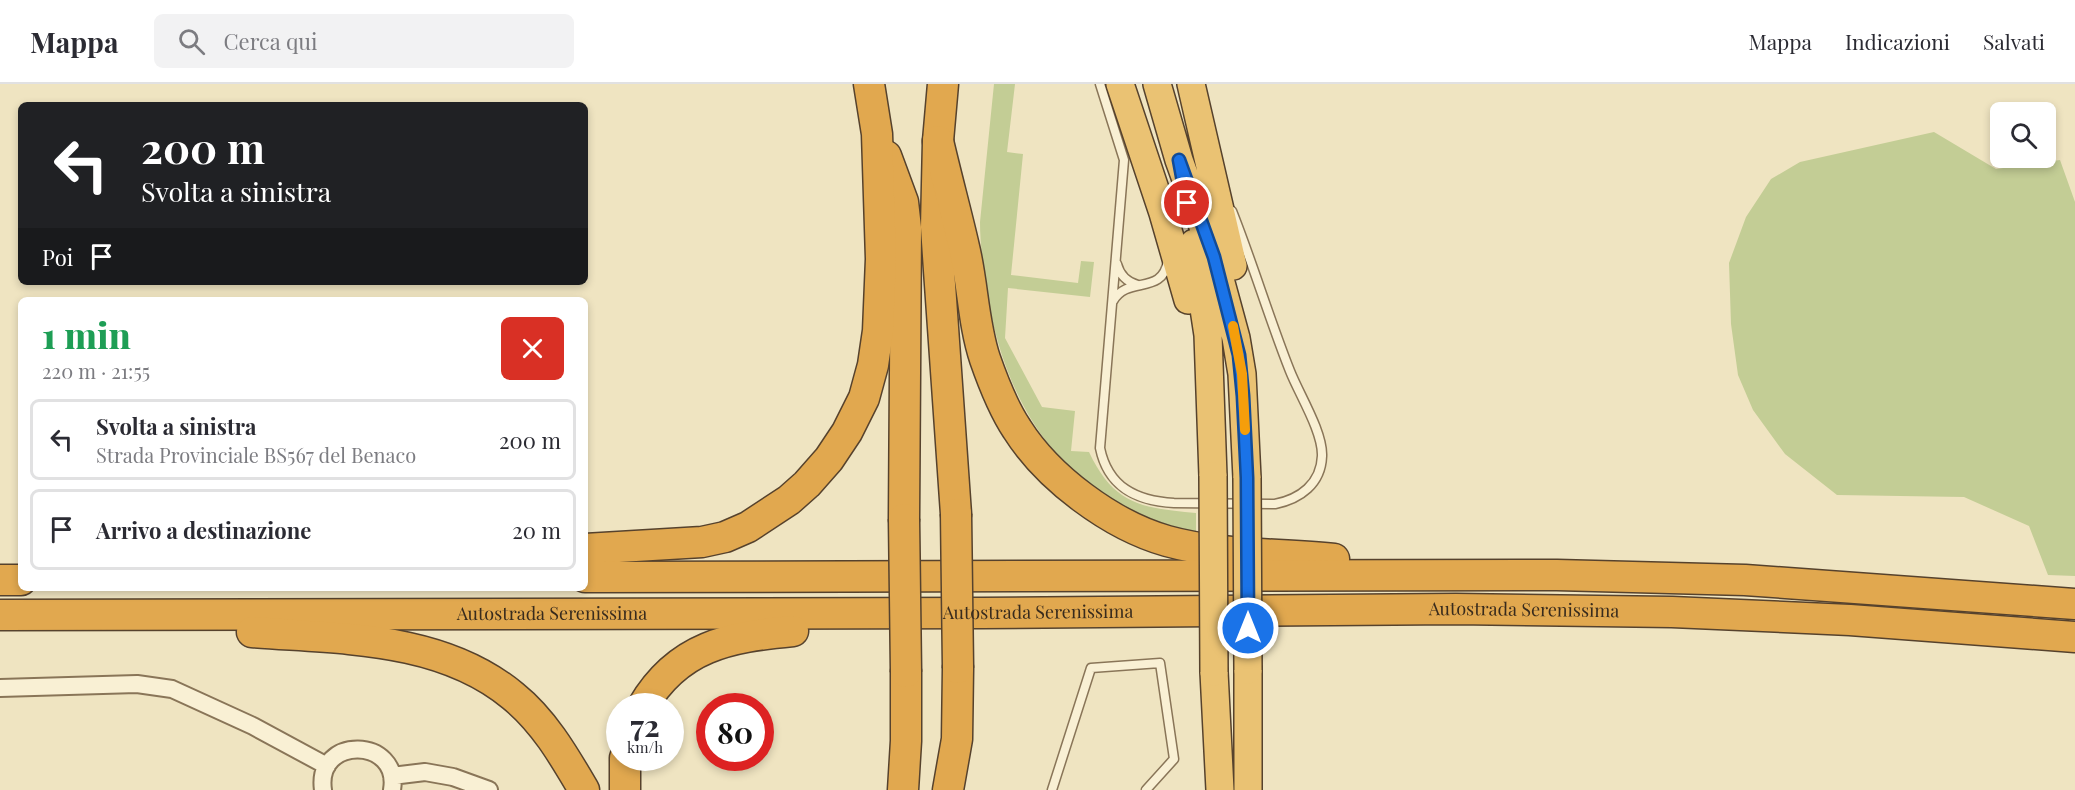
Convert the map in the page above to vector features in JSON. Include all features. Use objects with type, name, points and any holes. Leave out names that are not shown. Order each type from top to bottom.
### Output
[{"type":"highway","points":[[588,549],[702,542],[725,537],[748,527],[789,500],[807,484],[829,459],[847,432],[864,398],[873,365],[878,331],[881,259],[877,134],[868,84]]},
{"type":"highway","points":[[943,84],[938,141],[936,227],[956,514],[958,668],[957,739],[948,790]]},
{"type":"highway","points":[[1120,84],[1179,268],[1211,390]]},
{"type":"highway","points":[[1157,84],[1179,160],[1214,257],[1236,338],[1242,374]]},
{"type":"highway","points":[[1193,96],[1238,288],[1241,318],[1247,478],[1248,790]]},
{"type":"highway","points":[[877,134],[898,188],[905,218],[906,741],[903,790]]},
{"type":"highway","points":[[938,141],[965,249],[984,357],[996,388],[1017,429],[1038,456],[1066,484],[1100,510],[1137,529],[1165,540],[1198,548],[1300,555],[1477,575]]},
{"type":"highway","points":[[1179,160],[1206,310],[1211,390],[1214,672],[1220,790]]},
{"type":"highway","name":"Autostrada Serenissima","points":[[588,577],[1557,575],[1745,580],[2075,604]]},
{"type":"highway","points":[[0,580],[18,580]]},
{"type":"highway","name":"Autostrada Serenissima","points":[[8,615],[982,613],[1456,609],[1672,612],[1850,620],[2075,637]]},
{"type":"highway","points":[[652,693],[668,673],[693,654],[749,635],[982,613]]},
{"type":"highway","points":[[8,615],[352,640],[403,646],[448,659],[482,675],[513,696],[538,721],[558,746],[584,790]]},
{"type":"highway","points":[[625,771],[625,790]]},
{"type":"street","points":[[0,688],[137,684],[172,689],[253,726],[327,766]]},
{"type":"street","points":[[323,790],[323,775],[335,756],[345,750],[363,749],[380,756],[388,765],[392,783],[425,772],[453,777],[489,790]]},
{"type":"lane","points":[[1100,84],[1124,160],[1100,448],[1106,468],[1119,485],[1137,496],[1161,502],[1275,504],[1289,501],[1302,494],[1313,483],[1320,470],[1322,455],[1320,438],[1290,371],[1193,96]]},
{"type":"lane","points":[[1111,310],[1117,294],[1123,289],[1148,285],[1162,276],[1167,268],[1168,251],[1162,213]]},
{"type":"lane","points":[[1116,257],[1120,273],[1125,279],[1139,285]]},
{"type":"lane","points":[[1052,790],[1090,668],[1160,663],[1174,759],[1146,790]]},
{"type":"green space","points":[[994,84],[1015,84],[1007,152],[1023,154],[1011,275],[1078,283],[1081,261],[1094,262],[1090,297],[1008,288],[1005,338],[1042,407],[1075,411],[1071,451],[1089,452],[1109,483],[1132,500],[1160,509],[1196,513],[1196,535],[1135,512],[1100,493],[1075,473],[1054,451],[1021,402],[999,346],[991,316],[981,238],[980,222]]},
{"type":"green space","points":[[1934,132],[1990,165],[1990,168],[2056,168],[2056,161],[2060,160],[2075,202],[2075,576],[2048,575],[2029,526],[1964,497],[1837,495],[1785,454],[1753,410],[1738,375],[1731,324],[1729,263],[1746,217],[1771,179],[1800,162]]},
{"type":"slow traffic","points":[[1233,326],[1242,374],[1245,430]]},
{"type":"route","points":[[1187,203],[1179,160],[1214,257],[1236,338],[1242,374],[1247,478],[1248,628]]}]
